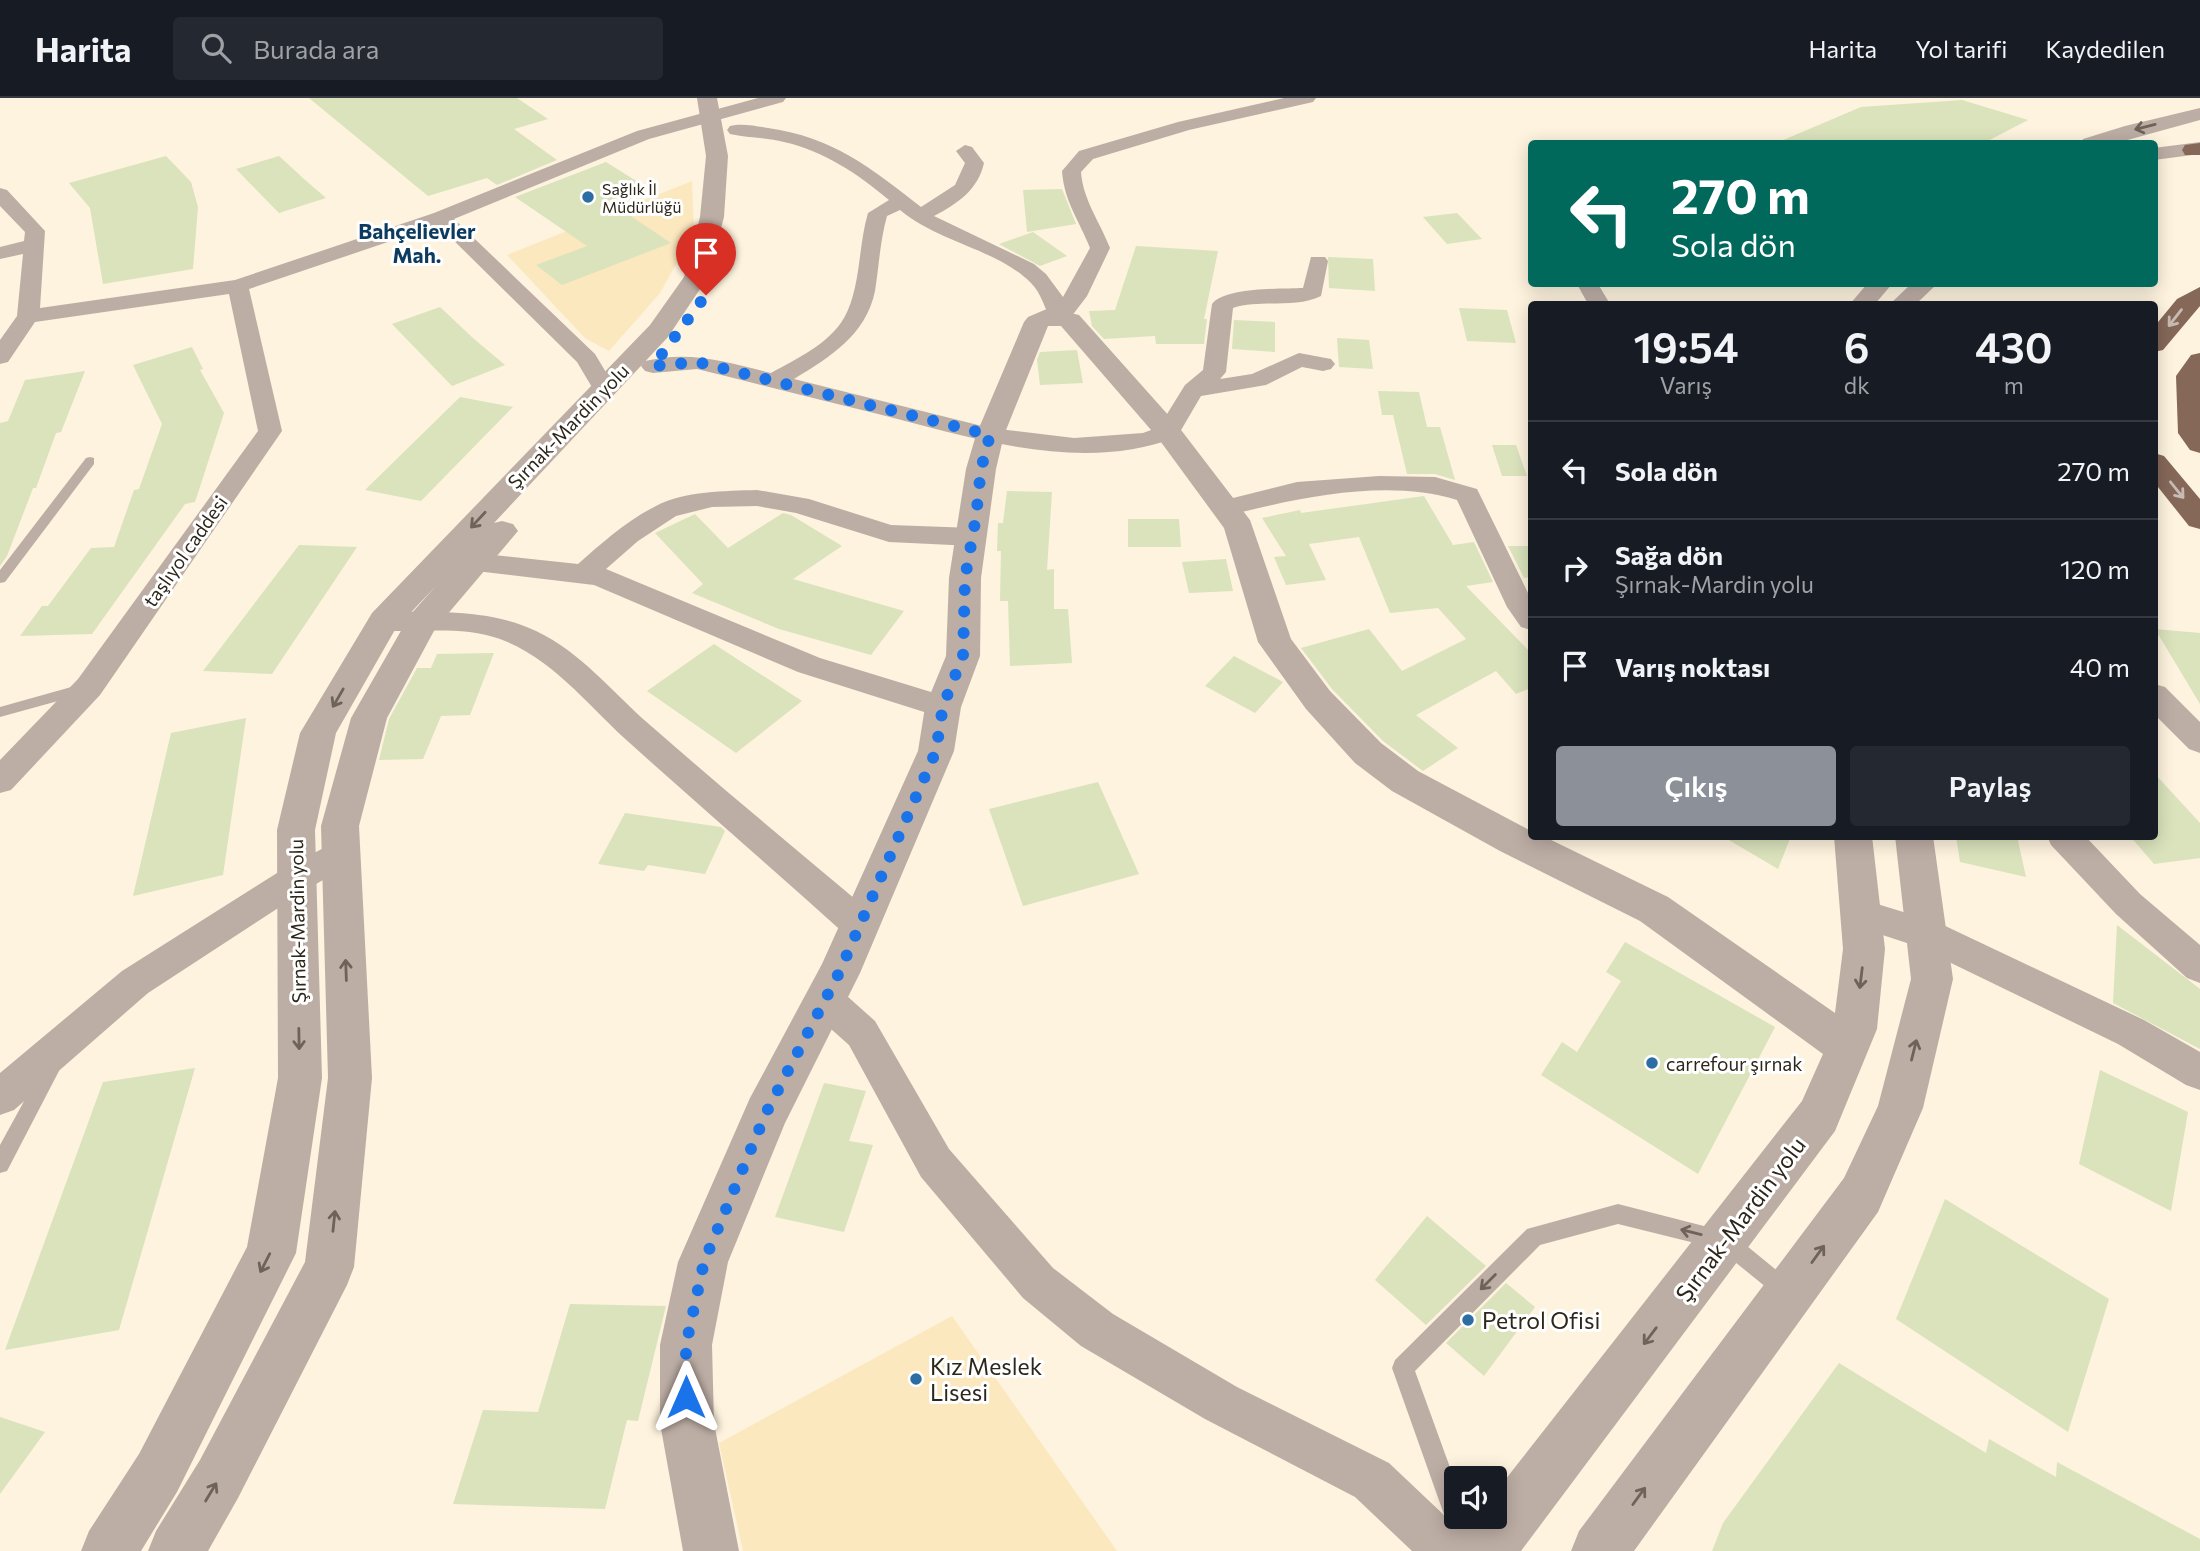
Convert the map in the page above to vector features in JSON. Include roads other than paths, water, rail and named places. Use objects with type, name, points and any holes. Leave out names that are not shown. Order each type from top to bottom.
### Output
[{"type":"highway","points":[[2158,339],[2186,304],[2200,295]]},
{"type":"highway","points":[[2200,361],[2190,376],[2192,433],[2200,444]]},
{"type":"highway","points":[[2158,467],[2200,519]]},
{"type":"street","points":[[28,316],[238,286],[441,217],[643,135],[723,110],[776,98]]},
{"type":"street","points":[[1060,316],[1076,296],[1100,248],[1090,222],[1073,193],[1071,171],[1086,155],[1184,126],[1307,98]]},
{"type":"street","points":[[723,110],[821,146],[870,175],[901,202],[939,228],[999,252],[1023,267],[1049,291],[1060,316]]},
{"type":"street","name":"Şırnak-Mardin yolu","points":[[176,1551],[219,1479],[329,1267],[351,1078],[340,825],[369,718],[422,623],[653,366],[682,331],[719,278],[736,216],[739,152],[723,110]]},
{"type":"street","name":"Şırnak-Mardin yolu","points":[[109,1551],[158,1473],[271,1253],[300,1078],[296,830],[318,733],[384,621],[659,331],[696,277],[712,217],[723,110]]},
{"type":"street","points":[[2103,140],[2200,114]]},
{"type":"street","points":[[2158,154],[2197,149]]},
{"type":"street","points":[[920,215],[956,195],[969,179],[975,163],[965,152]]},
{"type":"street","points":[[0,194],[35,231],[28,316],[0,357]]},
{"type":"street","points":[[775,381],[822,351],[848,328],[861,304],[873,228],[878,213],[901,202]]},
{"type":"street","points":[[441,217],[587,359],[604,389]]},
{"type":"street","points":[[0,253],[33,245]]},
{"type":"street","points":[[653,366],[697,362],[990,435],[1074,445],[1147,440],[1168,432],[1193,390],[1214,372],[1223,304],[1242,298],[1307,294],[1313,290],[1318,261]]},
{"type":"street","name":"taşlıyol caddesi","points":[[0,781],[89,687],[270,431],[238,286]]},
{"type":"street","points":[[1865,301],[1877,287]]},
{"type":"street","points":[[1905,301],[1922,287]]},
{"type":"street","points":[[710,1551],[687,1423],[686,1345],[709,1249],[766,1113],[825,1000],[936,751],[943,706],[963,656],[965,578],[981,469],[990,435],[1037,322],[1049,316],[1070,320],[1168,432],[1226,508],[1239,527],[1275,642],[1318,700],[1368,753],[1405,781],[1514,840],[1654,909],[1847,1046]]},
{"type":"street","points":[[1193,390],[1258,380],[1298,360],[1323,364]]},
{"type":"street","points":[[1226,508],[1297,490],[1379,484],[1435,485],[1468,495],[1521,607],[1528,616]]},
{"type":"street","points":[[586,572],[628,535],[667,510],[712,499],[757,498],[800,505],[889,533],[972,537]]},
{"type":"street","points":[[476,562],[586,572],[809,665],[943,706]]},
{"type":"street","points":[[384,621],[505,629],[537,644],[576,672],[633,729],[860,925]]},
{"type":"street","points":[[2158,699],[2200,741]]},
{"type":"street","name":"Şırnak-Mardin yolu","points":[[1486,1551],[1819,1116],[1854,1029],[1864,949],[1853,840]]},
{"type":"street","points":[[1599,1551],[1861,1195],[1900,1108],[1932,979],[1914,840]]},
{"type":"street","points":[[2067,840],[2127,904],[2200,967]]},
{"type":"street","points":[[0,1097],[135,982],[297,878],[341,853]]},
{"type":"street","points":[[1861,914],[1926,934],[2132,1032],[2200,1072]]},
{"type":"street","points":[[825,1000],[862,1033],[935,1163],[1038,1283],[1097,1330],[1210,1397],[1372,1480],[1447,1551]]},
{"type":"lane","points":[[0,579],[90,461]]},
{"type":"lane","points":[[0,712],[89,687]]},
{"type":"lane","points":[[0,1164],[65,1042]]},
{"type":"lane","points":[[1444,1482],[1403,1368],[1534,1236],[1618,1214],[1724,1240],[1789,1293]]},
{"type":"lane","points":[[1461,1529],[1469,1551]]},
{"type":"place","name":"Sağlık İl Müdürlüğü","points":[[588,197]]},
{"type":"place","name":"carrefour şırnak","points":[[1652,1063]]},
{"type":"place","name":"Petrol Ofisi","points":[[1468,1320]]},
{"type":"place","name":"Kız Meslek Lisesi","points":[[916,1379]]},
{"type":"district","name":"Bahçelievler Mah.","points":[[417,242]]}]
